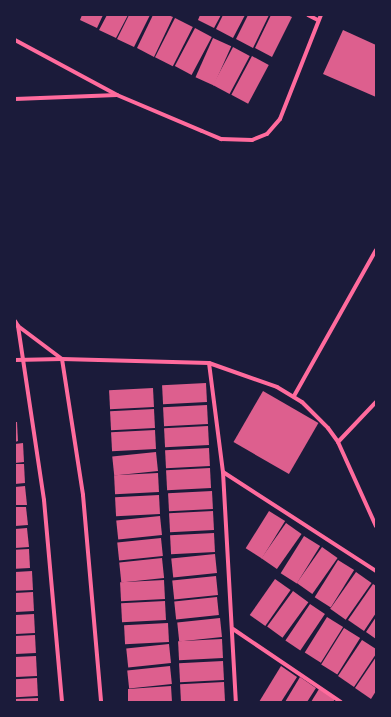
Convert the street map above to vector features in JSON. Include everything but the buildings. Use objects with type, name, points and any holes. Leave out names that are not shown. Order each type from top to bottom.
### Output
[{"type":"street","points":[[308,15],[318,20]]},
{"type":"street","points":[[15,40],[117,95],[221,139],[238,141],[252,140],[267,134],[280,119],[321,15]]},
{"type":"street","points":[[15,99],[117,95]]},
{"type":"street","points":[[294,396],[376,250]]},
{"type":"street","points":[[15,321],[18,326],[62,359],[84,495],[101,702]]},
{"type":"street","points":[[18,326],[44,500],[62,702]]},
{"type":"street","points":[[15,360],[62,359],[209,363],[277,387],[294,396],[318,417],[338,442],[376,526]]},
{"type":"street","points":[[209,363],[223,472],[236,702]]},
{"type":"street","points":[[338,442],[376,402]]},
{"type":"street","points":[[223,472],[376,571]]},
{"type":"street","points":[[233,629],[341,702]]}]
